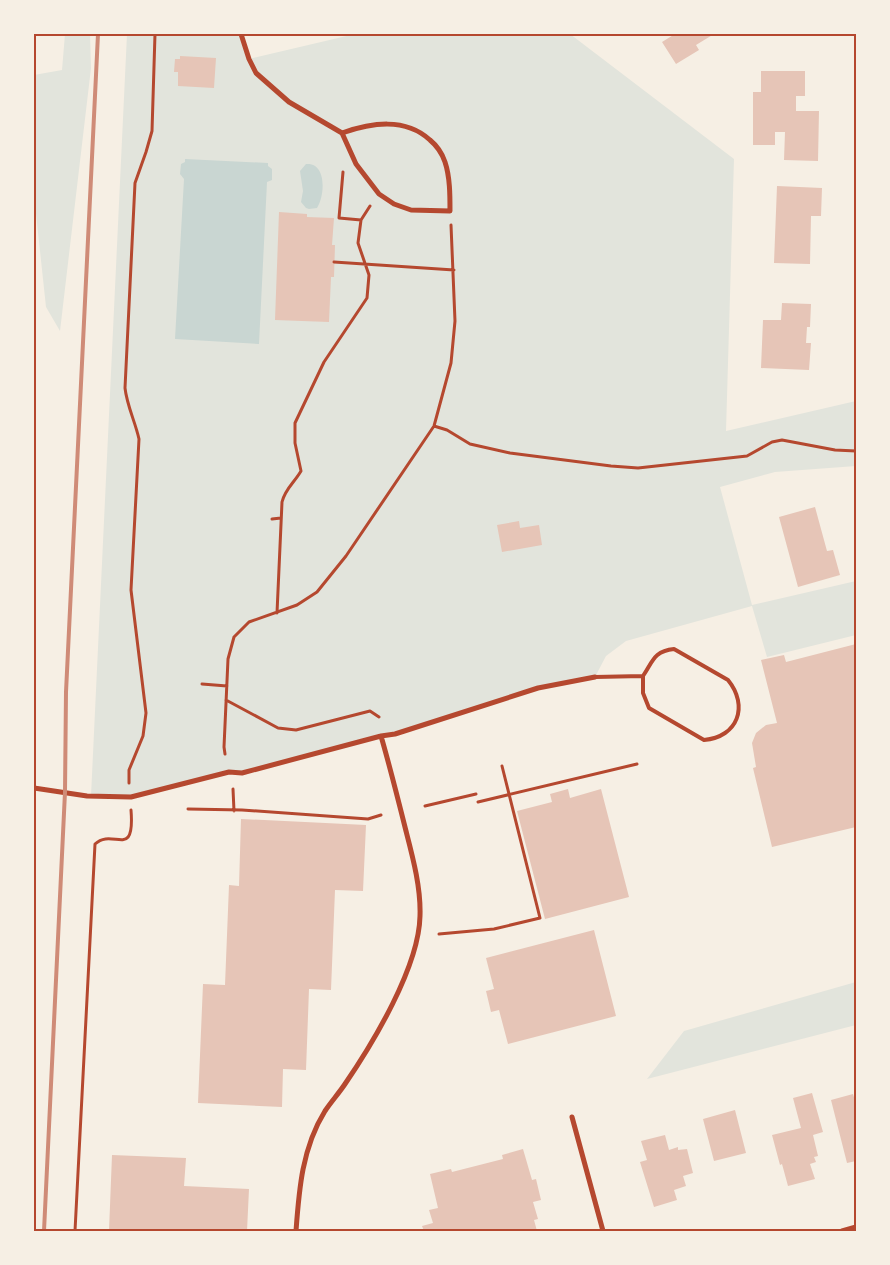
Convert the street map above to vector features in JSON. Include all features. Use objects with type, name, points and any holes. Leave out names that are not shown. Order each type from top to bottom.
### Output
[{"type":"street","points":[[241,34],[249,59],[256,73],[288,102],[342,133],[356,164],[378,194],[394,204],[411,210],[450,212],[450,188],[445,161],[427,137],[418,131],[398,124],[370,125],[342,133]]},
{"type":"street","points":[[34,788],[87,796],[130,797],[229,772],[242,773],[395,734],[538,688],[596,677]]},
{"type":"street","points":[[296,1231],[302,1168],[314,1135],[324,1112],[345,1085],[385,1020],[405,975],[416,944],[420,917],[414,864],[382,736]]},
{"type":"street","points":[[572,1117],[603,1231]]},
{"type":"street","points":[[842,1231],[856,1227]]},
{"type":"lane","points":[[665,650],[674,650],[728,680],[738,696],[738,716],[728,731],[712,739],[704,740],[649,708],[643,694],[643,676],[658,655],[665,650]]},
{"type":"lane","points":[[596,677],[643,676]]},
{"type":"path","points":[[129,780],[129,770],[145,728],[145,697],[131,590],[139,439],[126,399],[125,388],[135,183],[152,131],[155,34]]},
{"type":"path","points":[[277,613],[281,518],[284,494],[301,472],[295,443],[295,422],[324,362],[367,298],[369,275],[358,243],[360,220],[339,218],[343,167]]},
{"type":"path","points":[[225,754],[228,659],[234,637],[249,622],[297,605],[317,592],[346,556],[434,426],[451,363],[455,321],[450,212]]},
{"type":"path","points":[[334,262],[454,270]]},
{"type":"path","points":[[434,426],[447,430],[470,444],[510,453],[638,468],[747,456],[756,453],[763,447],[782,440],[827,449],[856,451]]},
{"type":"path","points":[[272,519],[281,518]]},
{"type":"path","points":[[202,684],[226,686]]},
{"type":"path","points":[[226,700],[278,728],[287,730],[296,730],[370,711],[379,717]]},
{"type":"path","points":[[478,802],[637,764]]},
{"type":"path","points":[[439,934],[494,930],[540,918],[502,766]]},
{"type":"path","points":[[233,789],[234,811]]},
{"type":"path","points":[[425,806],[476,794]]},
{"type":"path","points":[[188,809],[368,819],[381,815]]},
{"type":"path","points":[[75,1231],[95,844],[101,840],[129,837],[132,832],[132,818]]},
{"type":"shaded area","points":[[65,34],[90,34],[91,68],[60,331],[46,307],[34,195],[34,75],[62,70]]},
{"type":"shaded area","points":[[127,34],[241,34],[249,59],[355,34],[570,34],[734,159],[726,431],[856,401],[856,466],[775,472],[720,487],[752,605],[856,581],[856,635],[767,657],[752,606],[626,641],[606,656],[595,677],[559,683],[395,734],[242,773],[229,772],[131,797],[91,796]]},
{"type":"shaded area","points":[[185,159],[268,163],[268,166],[272,169],[272,180],[267,182],[259,344],[175,339],[184,179],[180,174],[181,164],[185,162]]},
{"type":"shaded area","points":[[306,164],[318,168],[321,174],[323,188],[317,208],[306,208],[301,202],[303,191],[300,171]]},
{"type":"shaded area","points":[[856,982],[856,1025],[647,1079],[684,1031]]},
{"type":"building","points":[[675,34],[714,34],[696,45],[699,50],[676,64],[662,42]]},
{"type":"building","points":[[180,56],[216,58],[214,88],[178,86],[178,72],[174,72],[175,59],[180,59]]},
{"type":"building","points":[[761,71],[805,71],[805,96],[796,96],[796,111],[819,111],[818,161],[784,160],[785,132],[775,132],[775,145],[753,145],[753,92],[761,92]]},
{"type":"building","points":[[777,186],[822,188],[821,216],[811,216],[810,264],[774,263]]},
{"type":"building","points":[[279,212],[307,214],[307,217],[334,218],[332,245],[335,245],[334,277],[331,277],[329,322],[275,320]]},
{"type":"building","points":[[782,303],[811,304],[810,327],[807,327],[806,343],[811,343],[809,370],[761,368],[763,320],[781,320]]},
{"type":"building","points":[[815,507],[827,551],[833,550],[840,575],[798,587],[779,517]]},
{"type":"building","points":[[519,521],[520,528],[539,525],[542,545],[502,552],[497,525]]},
{"type":"building","points":[[856,644],[856,827],[772,847],[753,768],[756,767],[752,743],[756,733],[766,725],[777,723],[761,660],[784,655],[786,662]]},
{"type":"building","points":[[568,789],[570,798],[601,789],[629,897],[545,919],[517,811],[552,802],[550,794]]},
{"type":"building","points":[[241,819],[366,825],[363,891],[335,890],[331,990],[309,989],[306,1070],[283,1069],[282,1107],[198,1103],[203,984],[225,985],[229,885],[239,886]]},
{"type":"building","points":[[594,930],[616,1016],[508,1044],[499,1010],[491,1012],[486,991],[494,989],[486,958]]},
{"type":"building","points":[[812,1093],[823,1132],[813,1135],[818,1156],[814,1157],[816,1162],[810,1164],[815,1179],[788,1186],[772,1135],[801,1128],[793,1098]]},
{"type":"building","points":[[853,1094],[856,1104],[856,1161],[847,1163],[831,1100]]},
{"type":"building","points":[[735,1110],[746,1153],[714,1161],[703,1119]]},
{"type":"building","points":[[665,1135],[669,1150],[678,1147],[678,1150],[687,1149],[693,1173],[683,1176],[686,1186],[674,1190],[677,1200],[654,1207],[640,1162],[647,1160],[641,1141]]},
{"type":"building","points":[[523,1149],[532,1180],[536,1179],[541,1200],[533,1202],[538,1219],[534,1220],[537,1231],[424,1231],[422,1226],[433,1223],[429,1210],[438,1208],[430,1174],[451,1169],[452,1172],[503,1159],[502,1155]]},
{"type":"building","points":[[112,1155],[186,1158],[184,1186],[249,1189],[247,1231],[109,1231]]},
{"type":"railway","points":[[44,1231],[65,792],[66,692],[98,34]]}]
